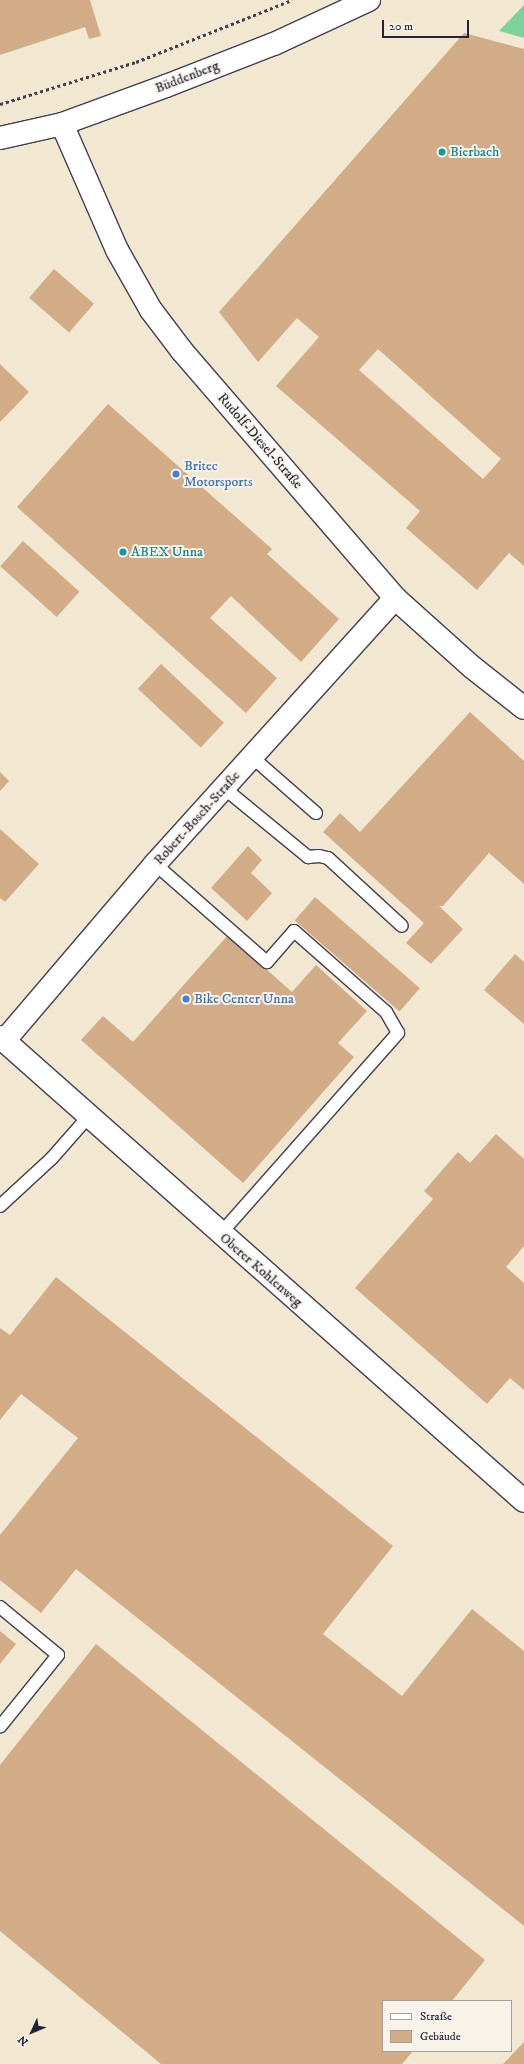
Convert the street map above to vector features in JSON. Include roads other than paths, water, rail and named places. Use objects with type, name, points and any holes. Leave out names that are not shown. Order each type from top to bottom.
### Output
[{"type":"street","name":"Büddenberg","points":[[0,138],[62,124],[274,44],[369,0]]},
{"type":"street","name":"Rudolf-Diesel-Straße","points":[[62,124],[117,250],[151,310],[182,351],[395,598],[472,667],[524,708]]},
{"type":"street","name":"Robert-Bosch-Straße","points":[[2,1039],[155,864],[395,598]]},
{"type":"street","name":"Oberer Kohlenweg","points":[[2,1039],[220,1234],[524,1501]]},
{"type":"lane","points":[[252,757],[316,813]]},
{"type":"lane","points":[[224,788],[308,857],[319,856],[328,858],[402,926]]},
{"type":"lane","points":[[155,864],[267,962],[294,931],[386,1012],[398,1033],[220,1234]]},
{"type":"lane","points":[[0,1206],[52,1158],[88,1117]]},
{"type":"lane","points":[[0,1607],[58,1656],[0,1727]]},
{"type":"place","name":"Bierbach","points":[[442,152]]},
{"type":"place","name":"Britec Motorsports","points":[[176,474]]},
{"type":"place","name":"ABEX Unna","points":[[123,552]]},
{"type":"place","name":"Bike Center Unna","points":[[186,999]]}]
